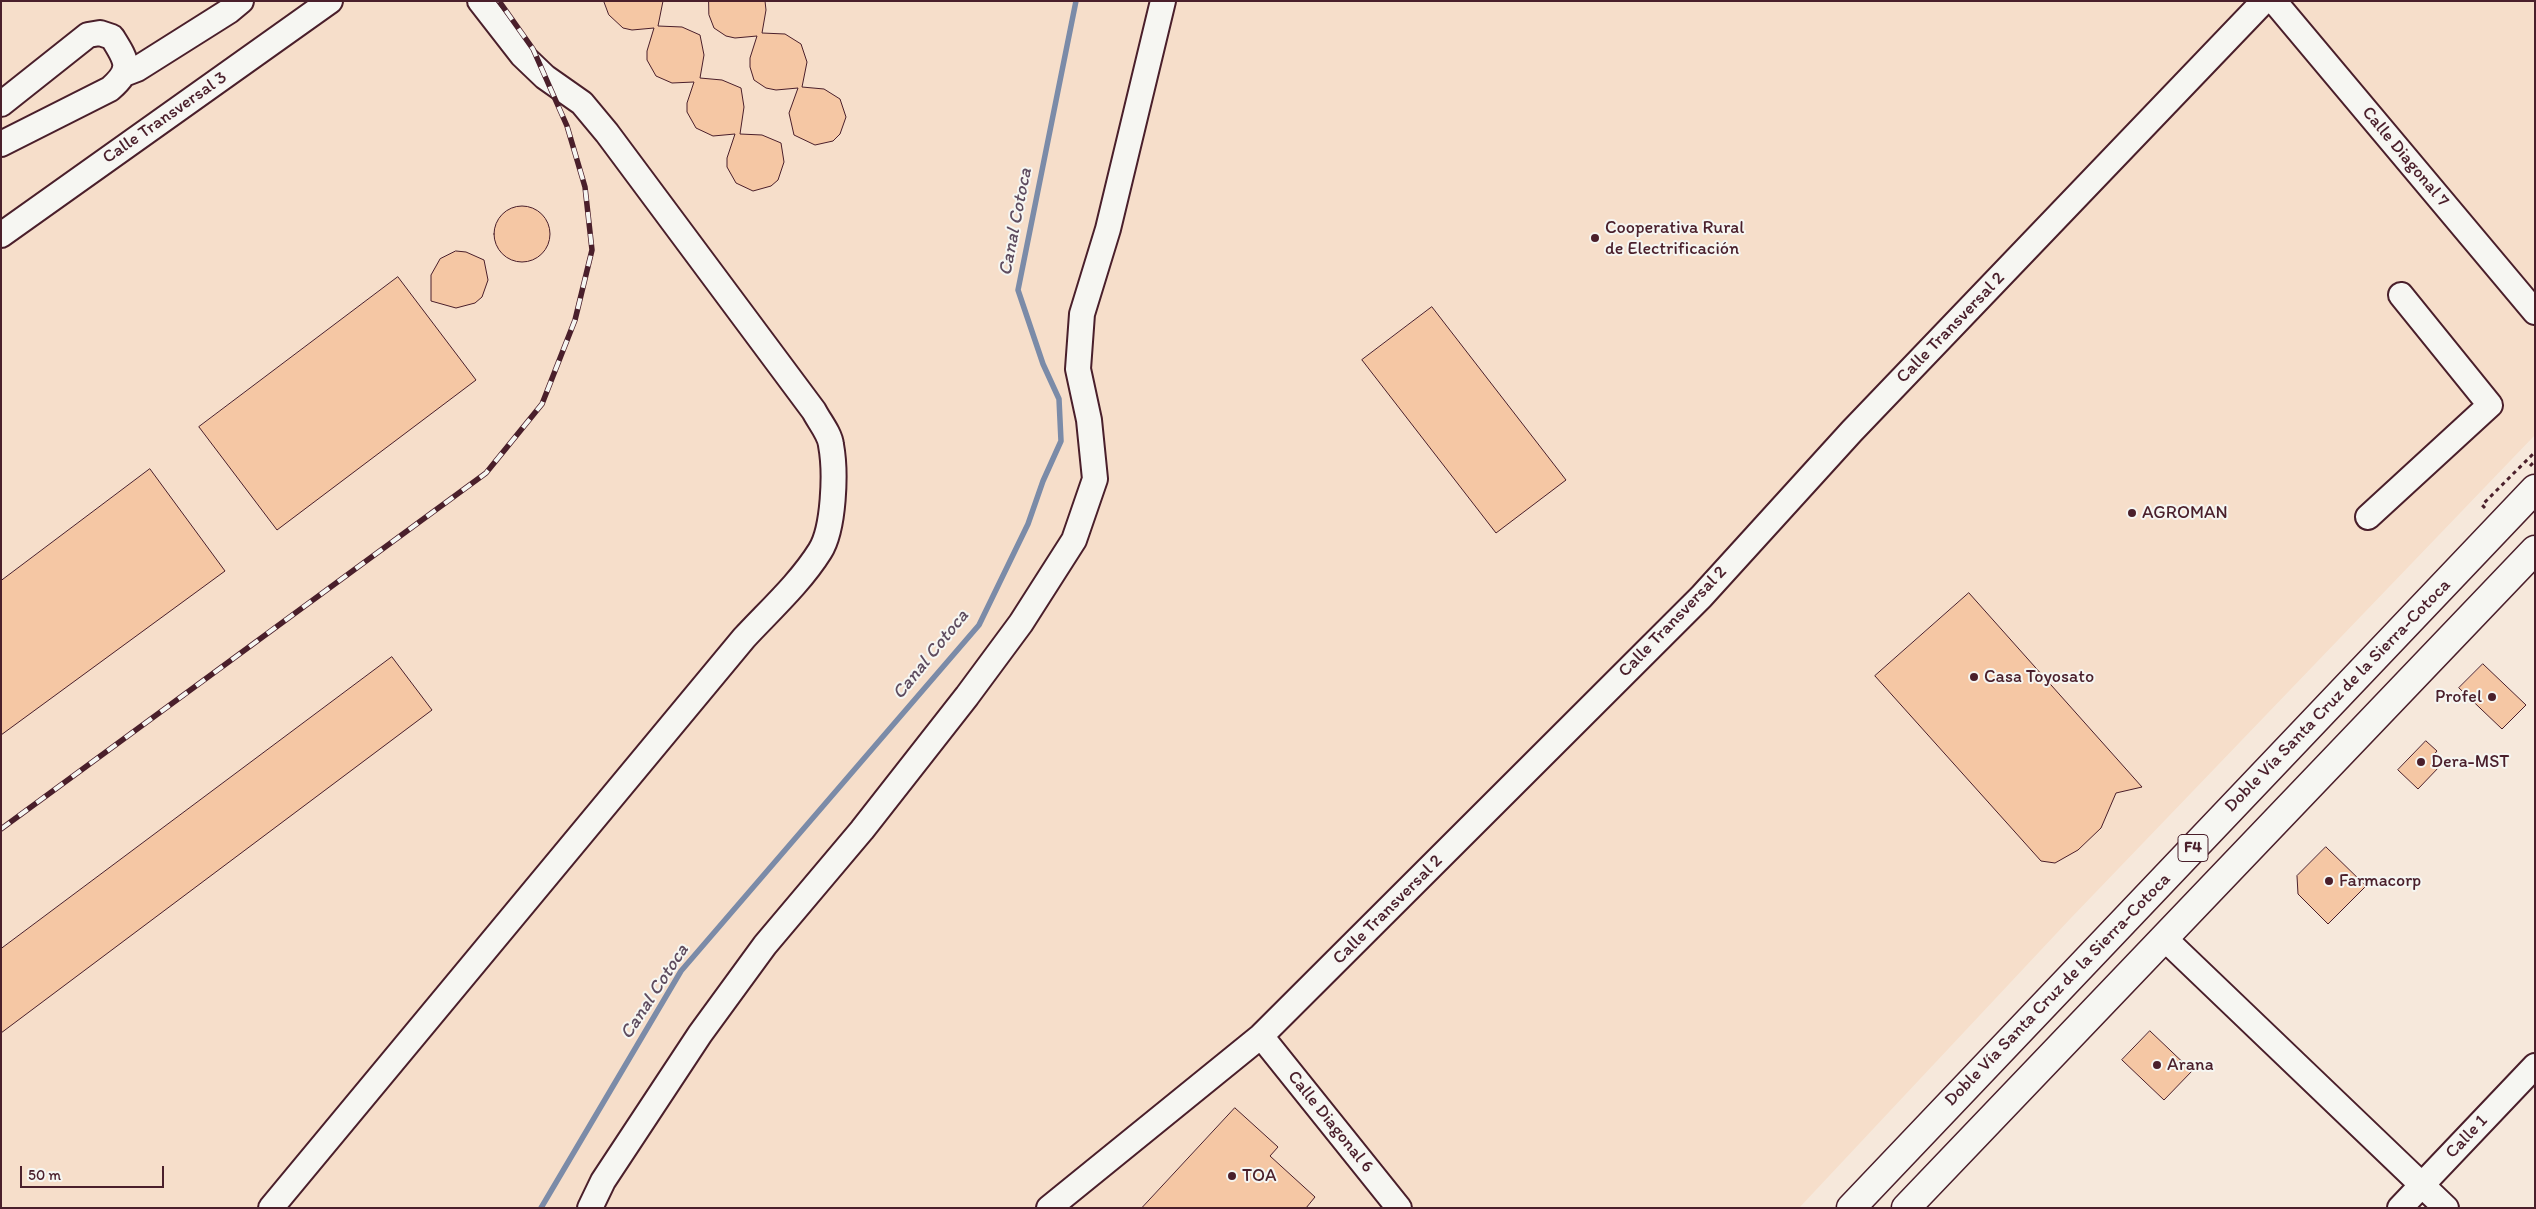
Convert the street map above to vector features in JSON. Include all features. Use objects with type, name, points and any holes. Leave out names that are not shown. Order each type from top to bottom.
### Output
[{"type":"highway","name":"Doble Vía Santa Cruz de la Sierra-Cotoca","points":[[1851,1208],[2535,489]]},
{"type":"highway","name":"F4","points":[[1906,1208],[2535,550]]},
{"type":"street","points":[[124,74],[170,48],[241,1]]},
{"type":"street","name":"Calle Transversal 3","points":[[1,235],[330,1]]},
{"type":"street","points":[[270,1208],[744,638],[799,577],[821,550],[829,526],[832,487],[832,443],[814,411],[607,133],[582,103],[545,76],[522,55],[480,1]]},
{"type":"street","points":[[590,1208],[602,1181],[700,1034],[765,945],[862,830],[967,696],[1021,623],[1074,540],[1095,479],[1089,420],[1078,368],[1082,314],[1108,228],[1163,1]]},
{"type":"street","name":"Calle Transversal 2","points":[[1049,1208],[1261,1036],[1700,596],[1852,431],[2264,1]]},
{"type":"street","name":"Calle Diagonal 7","points":[[2274,1],[2535,312]]},
{"type":"street","points":[[1,104],[88,35],[100,33],[112,37],[125,60],[127,70],[110,89],[1,144]]},
{"type":"street","points":[[2368,517],[2490,405],[2401,295]]},
{"type":"street","points":[[2164,938],[2446,1208]]},
{"type":"street","name":"Calle Diagonal 6","points":[[1261,1036],[1399,1208]]},
{"type":"street","name":"Calle 1","points":[[2400,1208],[2535,1066]]},
{"type":"path","points":[[2482,505],[2533,454],[2535,456]]},
{"type":"shaded area","points":[[1,1],[2535,1],[2535,435],[2070,919],[1799,1208],[1,1208]]},
{"type":"building","points":[[604,1],[663,1],[658,26],[682,27],[700,35],[704,55],[700,78],[722,80],[741,88],[744,107],[740,134],[762,135],[781,143],[784,162],[778,180],[771,186],[753,191],[736,183],[727,167],[727,158],[735,134],[713,136],[696,128],[687,112],[687,103],[694,82],[672,83],[656,76],[647,60],[647,51],[654,28],[632,30],[623,28],[609,15]]},
{"type":"building","points":[[709,1],[765,1],[766,10],[762,33],[785,34],[801,44],[807,62],[802,87],[824,89],[840,99],[846,117],[840,134],[833,141],[815,145],[794,135],[789,113],[798,88],[776,90],[766,88],[754,80],[750,67],[750,58],[757,36],[735,38],[726,36],[714,28],[709,15]]},
{"type":"building","points":[[516,206],[528,206],[538,210],[546,218],[550,234],[546,250],[538,258],[528,262],[516,262],[506,258],[498,250],[494,240],[494,228],[498,218],[506,210]]},
{"type":"building","points":[[456,251],[466,252],[484,260],[488,280],[482,297],[475,303],[456,308],[431,301],[431,275],[440,259]]},
{"type":"building","points":[[398,277],[476,380],[277,530],[199,427]]},
{"type":"building","points":[[1432,307],[1566,480],[1496,533],[1362,360]]},
{"type":"building","points":[[150,469],[225,571],[1,735],[1,581]]},
{"type":"building","points":[[1969,593],[2142,787],[2116,793],[2101,828],[2078,850],[2055,863],[2041,861],[1875,676]]},
{"type":"building","points":[[392,657],[432,710],[1,1033],[1,949]]},
{"type":"building","name":"Profel","points":[[2483,664],[2526,705],[2502,729],[2459,688]]},
{"type":"building","name":"Dera-MST","points":[[2426,741],[2437,751],[2431,758],[2440,766],[2418,789],[2398,770]]},
{"type":"building","name":"Farmacorp","points":[[2326,847],[2366,886],[2328,924],[2298,894],[2297,876]]},
{"type":"building","name":"Arana","points":[[2150,1031],[2192,1071],[2164,1100],[2122,1060]]},
{"type":"building","name":"TOA","points":[[1235,1108],[1278,1147],[1270,1156],[1315,1197],[1306,1208],[1142,1208]]},
{"type":"waterway","name":"Canal Cotoca","points":[[541,1208],[681,971],[979,625],[1028,524],[1043,481],[1061,441],[1059,399],[1043,364],[1018,290],[1076,1]]},
{"type":"railway","points":[[1,829],[486,473],[542,404],[575,320],[592,250],[585,187],[567,126],[533,49],[499,1]]},
{"type":"place","name":"Cooperativa Rural de Electrificación","points":[[1595,238]]},
{"type":"place","name":"AGROMAN","points":[[2132,513]]},
{"type":"place","name":"Casa Toyosato","points":[[1974,677]]},
{"type":"place","name":"Profel","points":[[2492,697]]},
{"type":"place","name":"Dera-MST","points":[[2421,762]]},
{"type":"place","name":"Farmacorp","points":[[2329,881]]},
{"type":"place","name":"Arana","points":[[2157,1065]]},
{"type":"place","name":"TOA","points":[[1232,1176]]}]
